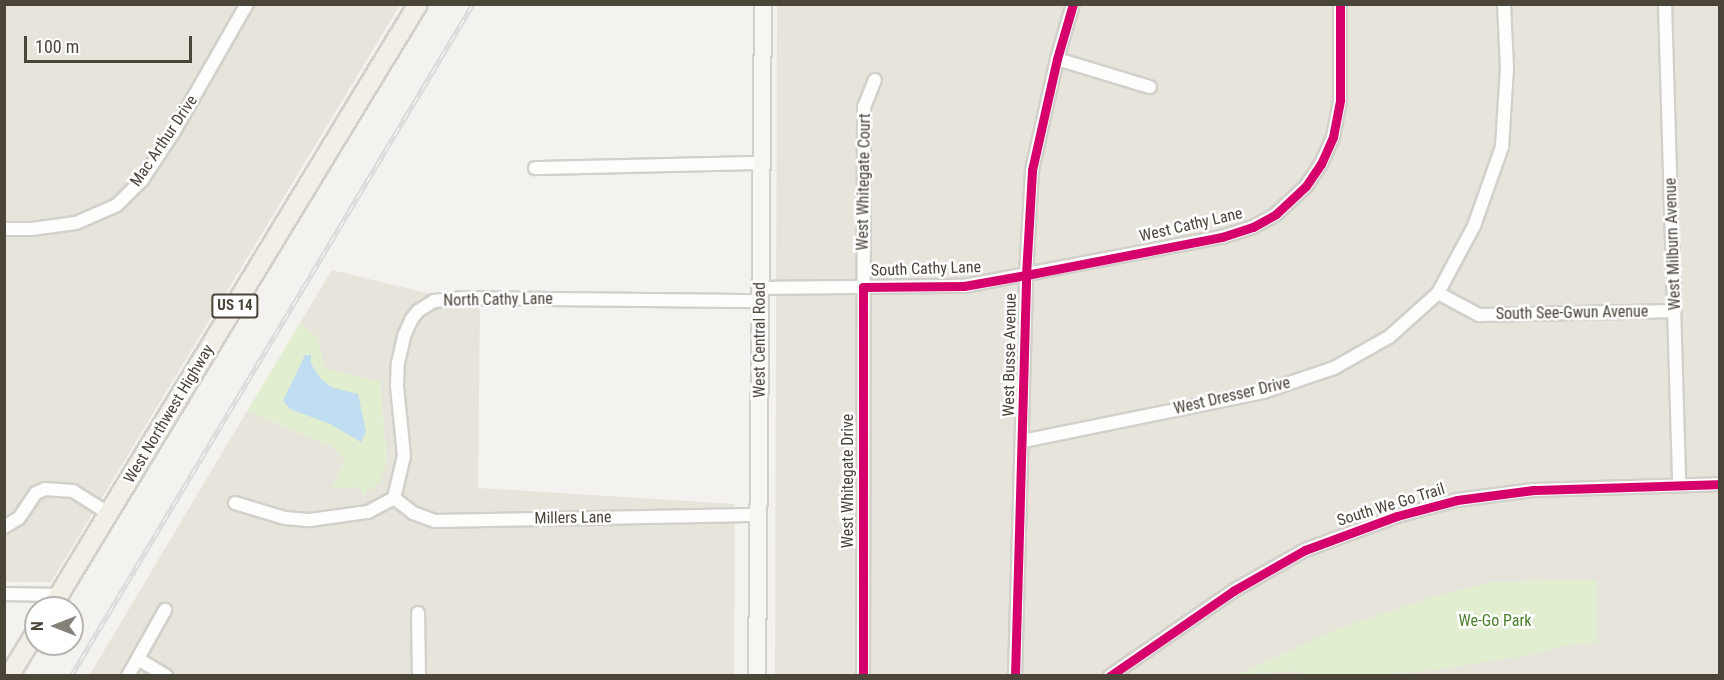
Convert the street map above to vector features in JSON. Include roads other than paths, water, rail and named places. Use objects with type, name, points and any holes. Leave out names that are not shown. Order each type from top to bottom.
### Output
[{"type":"main road","name":"West Northwest Highway","points":[[58,596],[418,4]]},
{"type":"main road","name":"West Central Road","points":[[757,675],[763,4]]},
{"type":"main road","points":[[9,675],[24,651]]},
{"type":"street","name":"Mac Arthur Drive","points":[[4,229],[33,229],[75,223],[117,205],[142,180],[173,133],[247,4]]},
{"type":"street","name":"West Busse Avenue","points":[[1015,675],[1026,275],[1032,170],[1057,59],[1073,4]]},
{"type":"street","name":"West Cathy Lane","points":[[1026,275],[1222,237],[1253,227],[1276,214],[1306,186],[1321,164],[1333,137],[1340,100],[1340,4]]},
{"type":"street","name":"West Dresser Drive","points":[[1023,441],[1263,392],[1334,368],[1389,337],[1438,293],[1474,226],[1503,147],[1507,68],[1504,4]]},
{"type":"street","name":"West Milburn Avenue","points":[[1665,4],[1679,483]]},
{"type":"street","points":[[1057,59],[1150,87]]},
{"type":"street","name":"West Whitegate Court","points":[[863,287],[864,107],[875,80]]},
{"type":"street","points":[[535,168],[761,163]]},
{"type":"street","name":"South Cathy Lane","points":[[760,294],[863,287],[964,286],[1026,275]]},
{"type":"street","name":"West Whitegate Drive","points":[[862,675],[863,287]]},
{"type":"street","name":"South See-Gwun Avenue","points":[[1438,293],[1479,315],[1675,311]]},
{"type":"street","name":"North Cathy Lane","points":[[394,498],[401,477],[404,456],[397,386],[398,363],[404,336],[411,320],[418,311],[434,301],[461,298],[760,294]]},
{"type":"street","name":"South We Go Trail","points":[[1110,675],[1128,671],[1233,591],[1305,550],[1397,516],[1457,500],[1533,490],[1679,483],[1719,484]]},
{"type":"street","points":[[4,527],[19,518],[36,492],[45,489],[73,491],[108,513]]},
{"type":"street","points":[[235,503],[285,518],[310,520],[368,512],[394,498]]},
{"type":"street","name":"Millers Lane","points":[[394,498],[413,513],[435,521],[759,515]]},
{"type":"street","points":[[4,594],[24,597]]},
{"type":"street","points":[[128,675],[165,610]]},
{"type":"street","points":[[418,613],[419,675]]},
{"type":"street","points":[[138,659],[166,675]]},
{"type":"water","points":[[305,355],[311,355],[311,364],[321,379],[331,387],[358,394],[366,432],[361,442],[330,424],[290,409],[283,401]]},
{"type":"railway","points":[[71,676],[473,4]]},
{"type":"park label","name":"We-Go Park","points":[[1495,621]]}]
